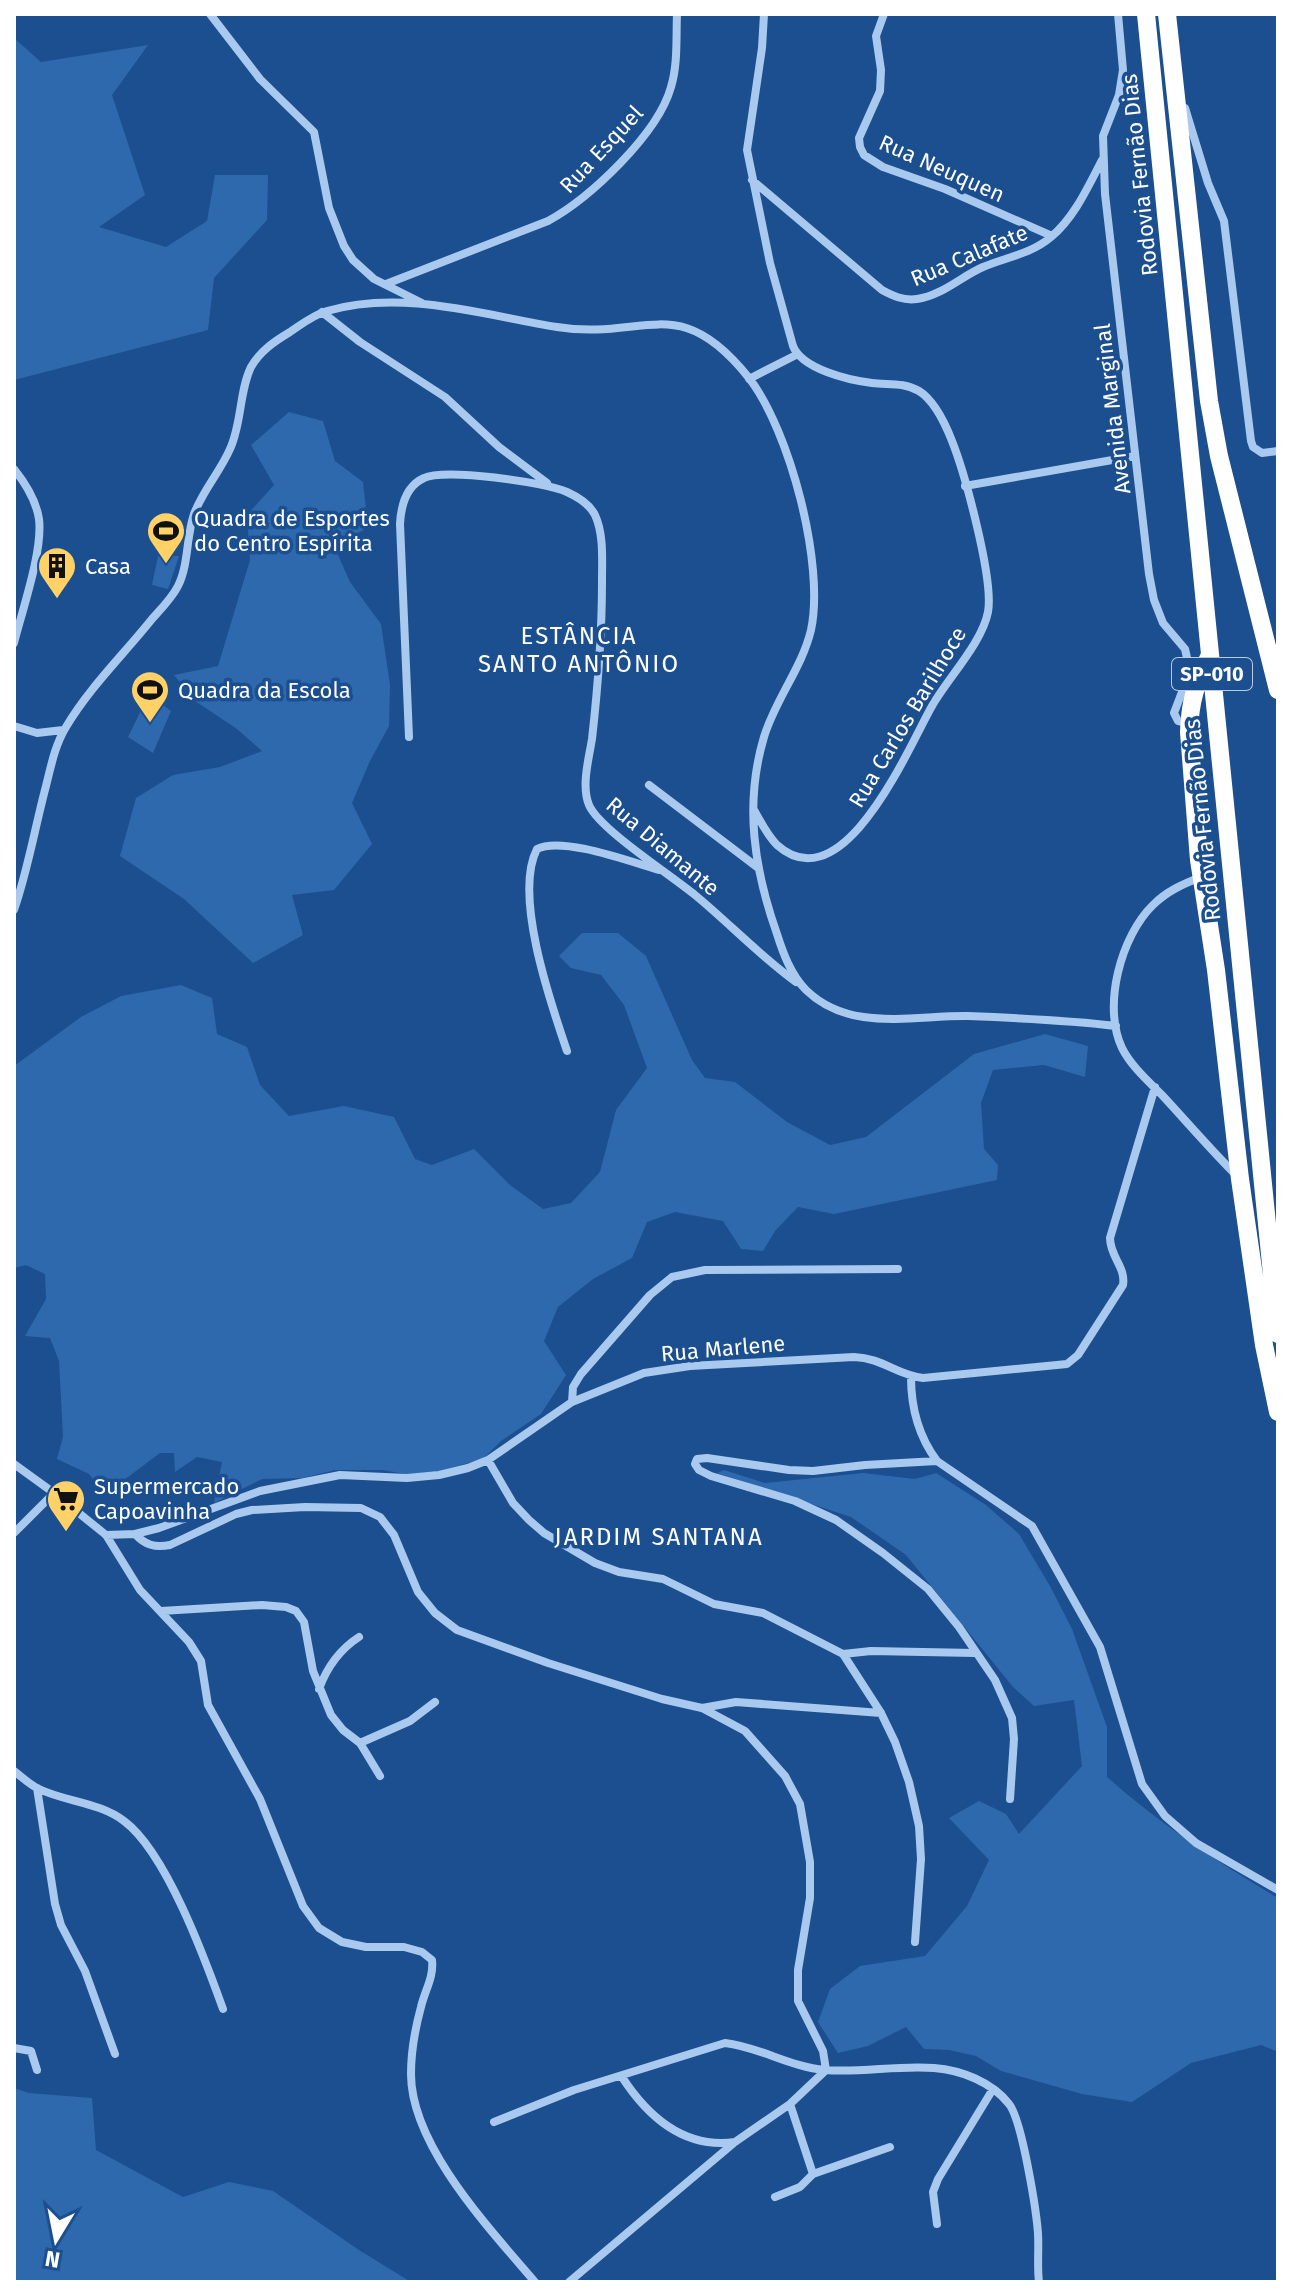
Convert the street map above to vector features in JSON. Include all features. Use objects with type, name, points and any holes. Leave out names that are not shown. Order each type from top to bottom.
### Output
[{"type":"highway","name":"Rodovia Fernão Dias","points":[[1146,14],[1278,1334]]},
{"type":"highway","name":"Rodovia Fernão Dias","points":[[1167,14],[1209,401],[1219,456],[1278,690]]},
{"type":"highway","points":[[1210,655],[1195,685],[1189,724],[1202,877],[1240,1179],[1264,1345],[1278,1412]]},
{"type":"street","points":[[210,14],[260,79],[314,132],[329,208],[344,246],[363,271],[426,305]]},
{"type":"street","name":"Rua Esquel","points":[[386,284],[548,221],[589,194],[660,113],[671,87],[676,61],[677,14]]},
{"type":"street","points":[[749,379],[796,355],[770,263],[747,150],[764,14]]},
{"type":"street","name":"Rua Neuquen","points":[[884,14],[876,36],[881,70],[880,91],[859,138],[864,155],[883,167],[945,189],[1052,236]]},
{"type":"street","name":"Avenida Marginal","points":[[1118,14],[1123,70],[1119,95],[1105,126],[1102,160],[1154,600],[1163,623],[1185,649],[1190,671],[1174,713],[1178,721],[1189,724]]},
{"type":"street","points":[[1174,74],[1208,183],[1224,221],[1251,441],[1253,447],[1262,453],[1278,451]]},
{"type":"street","name":"Rua Calafate","points":[[752,180],[882,290],[905,299],[927,297],[986,266],[1029,252],[1052,236],[1072,211],[1102,160]]},
{"type":"street","points":[[14,910],[63,730],[178,586],[196,510],[233,444],[245,387],[256,359],[279,339],[322,312],[369,304],[426,305],[478,311],[581,330],[678,324],[706,337],[749,379],[778,429],[792,463],[804,519],[814,585],[811,631],[765,734],[752,807],[752,832],[765,902],[782,951],[793,974],[806,990]]},
{"type":"street","points":[[322,312],[371,350],[445,397],[499,447],[551,486]]},
{"type":"street","name":"Rua Carlos Barilhoce","points":[[752,807],[778,846],[790,853],[814,856],[850,836],[880,801],[931,707],[979,636],[988,612],[988,583],[965,486],[937,411],[920,392],[897,384],[862,381],[817,368],[796,355]]},
{"type":"street","points":[[965,486],[1135,456]]},
{"type":"street","points":[[14,469],[28,486],[39,521],[36,552],[14,643]]},
{"type":"street","name":"Rua Diamante","points":[[409,737],[400,524],[403,502],[408,492],[421,478],[440,474],[551,486],[569,493],[587,504],[595,515],[602,557],[598,684],[586,782],[588,804],[602,823],[667,873],[806,990],[842,1011],[878,1019],[958,1016],[1053,1019],[1116,1026]]},
{"type":"street","points":[[14,726],[37,733],[63,730]]},
{"type":"street","points":[[649,785],[757,867]]},
{"type":"street","points":[[567,1051],[537,959],[529,873],[537,849],[553,845],[582,850],[667,873]]},
{"type":"street","points":[[1202,877],[1163,896],[1139,922],[1128,942],[1117,976],[1116,1026],[1122,1048],[1240,1179]]},
{"type":"street","name":"Rua Marlene","points":[[106,1535],[135,1534],[159,1528],[251,1494],[340,1475],[407,1478],[439,1475],[488,1460],[572,1402],[644,1373],[690,1366],[868,1357],[911,1377],[934,1378],[1067,1364],[1078,1355],[1123,1285],[1124,1274],[1111,1251],[1110,1238],[1155,1087]]},
{"type":"street","points":[[572,1402],[573,1387],[581,1374],[650,1295],[672,1277],[705,1270],[898,1269]]},
{"type":"street","points":[[911,1377],[920,1428],[927,1447],[937,1461],[1032,1526],[1100,1647],[1142,1784],[1165,1816],[1196,1843],[1278,1890]]},
{"type":"street","points":[[937,1461],[813,1471],[718,1458],[700,1458],[695,1464],[699,1470],[815,1509],[862,1538],[928,1589],[959,1627],[995,1680],[1012,1718],[1014,1739],[1010,1799]]},
{"type":"street","points":[[488,1460],[513,1503],[529,1520],[544,1533],[595,1563],[619,1572],[663,1579],[714,1604],[763,1613],[843,1654],[881,1713],[909,1782],[919,1826],[921,1859],[915,1942]]},
{"type":"street","points":[[14,1464],[106,1535],[140,1590],[201,1661],[208,1705],[260,1799],[303,1906],[319,1928],[342,1942],[366,1947],[404,1947],[422,1952],[432,1960],[433,1972],[421,2005],[414,2040],[411,2074],[414,2103],[445,2168],[484,2222],[535,2282]]},
{"type":"street","points":[[14,1533],[54,1493]]},
{"type":"street","points":[[135,1534],[141,1541],[158,1547],[170,1545],[236,1514],[252,1510],[361,1508],[380,1517],[394,1535],[418,1592],[435,1613],[457,1630],[548,1663],[662,1699],[702,1708],[745,1731],[785,1776],[800,1804],[810,1862],[810,1898],[798,1970],[798,2001],[823,2051],[826,2070]]},
{"type":"street","points":[[161,1611],[262,1605],[296,1611],[304,1622],[319,1690],[331,1715],[343,1730],[360,1743],[380,1776]]},
{"type":"street","points":[[319,1690],[328,1667],[346,1645],[359,1637]]},
{"type":"street","points":[[843,1654],[871,1651],[975,1653]]},
{"type":"street","points":[[360,1743],[410,1721],[435,1702]]},
{"type":"street","points":[[702,1708],[736,1702],[881,1713]]},
{"type":"street","points":[[14,1771],[37,1788],[102,1808],[125,1821],[142,1839],[179,1901],[204,1956],[223,2009]]},
{"type":"street","points":[[37,1788],[61,1925],[85,1971],[115,2054]]},
{"type":"street","points":[[494,2122],[574,2090],[725,2043],[746,2045],[807,2067],[826,2070],[936,2068],[965,2074],[993,2089],[1011,2105],[1019,2127],[1035,2211],[1039,2282]]},
{"type":"street","points":[[14,2048],[31,2051],[37,2070]]},
{"type":"street","points":[[569,2282],[735,2142],[790,2104],[826,2070]]},
{"type":"street","points":[[622,2077],[645,2108],[683,2136],[716,2145],[735,2142]]},
{"type":"street","points":[[937,2224],[933,2192],[938,2179],[993,2089]]},
{"type":"street","points":[[790,2104],[813,2174]]},
{"type":"street","points":[[775,2197],[800,2187],[813,2174],[890,2147]]},
{"type":"shaded area","points":[[14,38],[41,62],[148,45],[112,95],[145,195],[99,227],[166,247],[207,221],[215,175],[268,175],[267,220],[214,278],[208,330],[14,380]]},
{"type":"shaded area","points":[[289,412],[323,421],[335,461],[363,482],[368,527],[335,548],[350,582],[381,624],[390,685],[389,726],[352,803],[372,844],[334,890],[292,895],[303,935],[253,963],[184,899],[120,856],[136,798],[173,775],[220,767],[262,751],[237,729],[195,701],[174,675],[218,666],[250,560],[247,515],[274,485],[251,445]]},
{"type":"shaded area","name":"Quadra de Esportes do Centro Espírita","points":[[158,556],[179,556],[168,589],[152,585]]},
{"type":"shaded area","name":"Quadra da Escola","points":[[149,694],[171,711],[153,753],[128,737]]},
{"type":"shaded area","points":[[582,933],[618,933],[646,956],[692,1060],[705,1078],[735,1082],[787,1122],[830,1145],[866,1137],[974,1054],[1045,1034],[1088,1046],[1085,1077],[1044,1065],[993,1070],[981,1103],[984,1149],[998,1165],[997,1180],[834,1214],[798,1207],[775,1231],[763,1251],[741,1249],[723,1221],[675,1212],[647,1222],[632,1258],[593,1279],[558,1307],[544,1341],[566,1375],[541,1414],[501,1441],[483,1459],[431,1473],[410,1475],[383,1470],[335,1470],[303,1478],[262,1479],[214,1503],[222,1462],[197,1457],[175,1472],[174,1453],[160,1453],[116,1486],[98,1486],[89,1474],[57,1459],[63,1437],[59,1361],[50,1338],[25,1336],[46,1299],[45,1274],[26,1265],[14,1268],[14,1066],[81,1017],[121,996],[181,985],[212,998],[217,1034],[247,1047],[260,1085],[289,1116],[344,1106],[394,1117],[415,1159],[432,1165],[474,1149],[510,1185],[543,1209],[571,1203],[600,1172],[616,1110],[647,1068],[624,1005],[601,975],[571,968],[559,956]]},
{"type":"shaded area","points":[[724,1470],[765,1483],[863,1473],[915,1479],[936,1473],[986,1505],[1019,1534],[1072,1629],[1107,1727],[1107,1777],[1190,1842],[1278,1898],[1278,2052],[1261,2045],[1191,2063],[1132,2102],[1082,2094],[1001,2071],[976,2056],[924,2049],[906,2027],[868,2046],[838,2053],[818,2022],[830,1989],[860,1966],[925,1956],[967,1906],[989,1860],[949,1818],[979,1801],[1006,1814],[1019,1834],[1082,1766],[1074,1700],[1034,1706],[1013,1687],[906,1555],[851,1517],[717,1473]]},
{"type":"shaded area","points":[[14,2088],[29,2093],[92,2098],[96,2150],[183,2197],[229,2182],[273,2191],[411,2282],[14,2282]]},
{"type":"place","name":"Quadra de Esportes do Centro Espírita","points":[[166,565]]},
{"type":"place","name":"Casa","points":[[57,600]]},
{"type":"place","name":"Quadra da Escola","points":[[150,724]]},
{"type":"place","name":"Supermercado Capoavinha","points":[[66,1533]]},
{"type":"district","name":"ESTÂNCIA SANTO ANTÔNIO","points":[[579,650]]},
{"type":"district","name":"JARDIM SANTANA","points":[[659,1537]]}]
